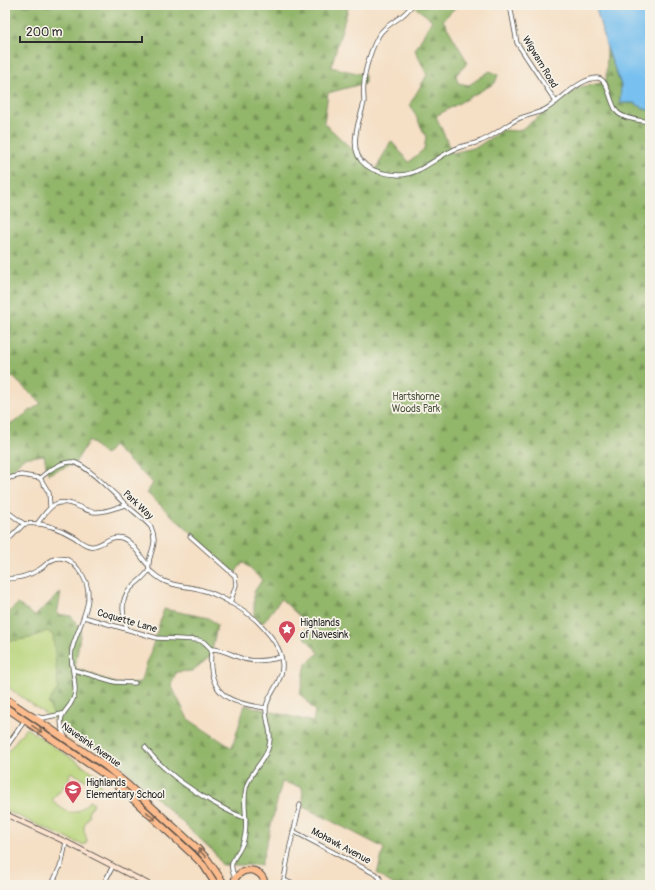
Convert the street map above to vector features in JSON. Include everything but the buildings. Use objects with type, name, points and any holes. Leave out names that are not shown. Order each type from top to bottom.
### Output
[{"type":"highway","name":"Navesink Avenue","points":[[5,698],[116,774],[204,855],[225,885]]},
{"type":"highway","name":"Navesink Avenue","points":[[5,707],[98,770],[120,788],[191,852],[204,866],[216,885]]},
{"type":"highway","points":[[233,885],[236,877],[242,872],[253,870],[260,873],[266,885]]},
{"type":"street","points":[[412,5],[404,15],[380,33],[372,52],[364,84],[363,103],[357,129],[355,147],[362,163],[373,171],[384,174],[400,175],[415,172],[453,149],[482,141],[524,116],[541,112],[582,84],[592,79],[601,79],[605,84],[613,105],[619,113],[627,117],[650,122]]},
{"type":"street","name":"Wigwam Road","points":[[510,5],[517,43],[556,102]]},
{"type":"street","name":"Park Way","points":[[40,478],[56,467],[72,462],[92,473],[150,527],[153,533],[154,545],[147,563]]},
{"type":"street","points":[[5,479],[21,475],[40,478],[49,493],[50,506]]},
{"type":"street","points":[[37,524],[50,506],[62,502],[68,502],[95,512],[126,504]]},
{"type":"street","points":[[5,510],[24,524],[37,524],[61,530],[91,546],[97,546],[112,538],[123,538],[147,563],[149,570],[168,583],[201,589],[230,603],[257,621],[276,643],[283,666],[282,673],[269,697],[266,708],[270,733],[270,745],[266,754],[251,775],[246,786],[244,797],[246,818],[244,842],[231,866],[232,872],[236,877]]},
{"type":"street","points":[[5,543],[24,524]]},
{"type":"street","points":[[190,536],[235,576],[236,585],[230,603]]},
{"type":"street","points":[[5,579],[16,579],[32,574],[55,559],[64,558],[74,564],[85,578],[89,590],[89,598],[84,618],[72,650],[74,694],[62,714],[61,723],[67,740]]},
{"type":"street","points":[[127,629],[122,608],[124,599],[127,593],[144,577],[149,570]]},
{"type":"street","name":"Coquette Lane","points":[[84,618],[157,638],[198,640],[204,642],[211,649],[225,650],[238,657],[251,660],[265,660],[281,657]]},
{"type":"street","points":[[211,649],[210,666],[212,674],[217,687],[222,693],[237,703],[266,708]]},
{"type":"street","points":[[74,670],[115,682],[135,683]]},
{"type":"street","points":[[30,715],[43,718],[62,714]]},
{"type":"street","points":[[5,749],[25,720]]},
{"type":"street","points":[[145,747],[157,762],[181,783],[224,809],[246,818]]},
{"type":"street","points":[[283,885],[293,831],[300,804]]},
{"type":"street","points":[[5,814],[66,842],[150,885]]},
{"type":"street","name":"Mohawk Avenue","points":[[293,831],[377,875],[380,878],[376,885]]},
{"type":"street","points":[[54,880],[62,862],[66,842]]},
{"type":"street","points":[[103,885],[114,866]]},
{"type":"street","points":[[284,880],[295,885]]},
{"type":"green space","name":"Hartshorne Woods Park","points":[[5,5],[349,5],[331,67],[365,75],[365,83],[328,93],[324,123],[375,171],[391,141],[409,162],[424,149],[426,137],[410,104],[427,75],[415,50],[432,20],[415,7],[415,5],[458,5],[443,20],[468,63],[456,75],[458,83],[469,85],[490,71],[498,75],[495,83],[436,116],[452,153],[477,147],[502,130],[519,131],[580,87],[606,82],[607,48],[621,85],[620,103],[634,103],[650,111],[650,885],[644,885],[641,882],[639,885],[394,885],[377,874],[384,848],[304,807],[302,787],[282,782],[261,865],[222,865],[213,851],[124,768],[57,722],[48,703],[47,631],[30,638],[5,642],[5,615],[18,604],[35,616],[61,592],[57,614],[71,616],[81,629],[75,668],[117,684],[141,682],[164,609],[209,618],[217,625],[211,656],[192,671],[176,672],[171,685],[188,719],[232,748],[245,705],[313,722],[315,711],[300,694],[306,664],[319,653],[302,634],[309,625],[281,599],[263,623],[254,617],[254,592],[262,580],[243,562],[235,573],[147,493],[153,483],[113,446],[105,455],[89,440],[75,463],[48,474],[44,455],[23,458],[8,475],[5,474],[5,424],[13,423],[41,403],[5,370],[5,347],[10,341],[10,324],[5,319]]},
{"type":"green space","points":[[47,631],[53,635],[58,688],[48,703],[57,722],[5,685],[5,642],[30,638]]},
{"type":"green space","points":[[26,728],[99,776],[101,789],[71,772],[69,775],[70,777],[52,801],[62,809],[71,812],[75,812],[84,807],[89,801],[94,804],[88,812],[90,815],[84,827],[87,840],[86,844],[82,845],[5,810],[5,755]]},
{"type":"water","points":[[595,5],[650,5],[650,111],[634,103],[620,103],[621,85],[607,48]]},
{"type":"place","name":"Highlands of Navesink","points":[[287,644]]},
{"type":"place","name":"Highlands Elementary School","points":[[73,804]]}]
